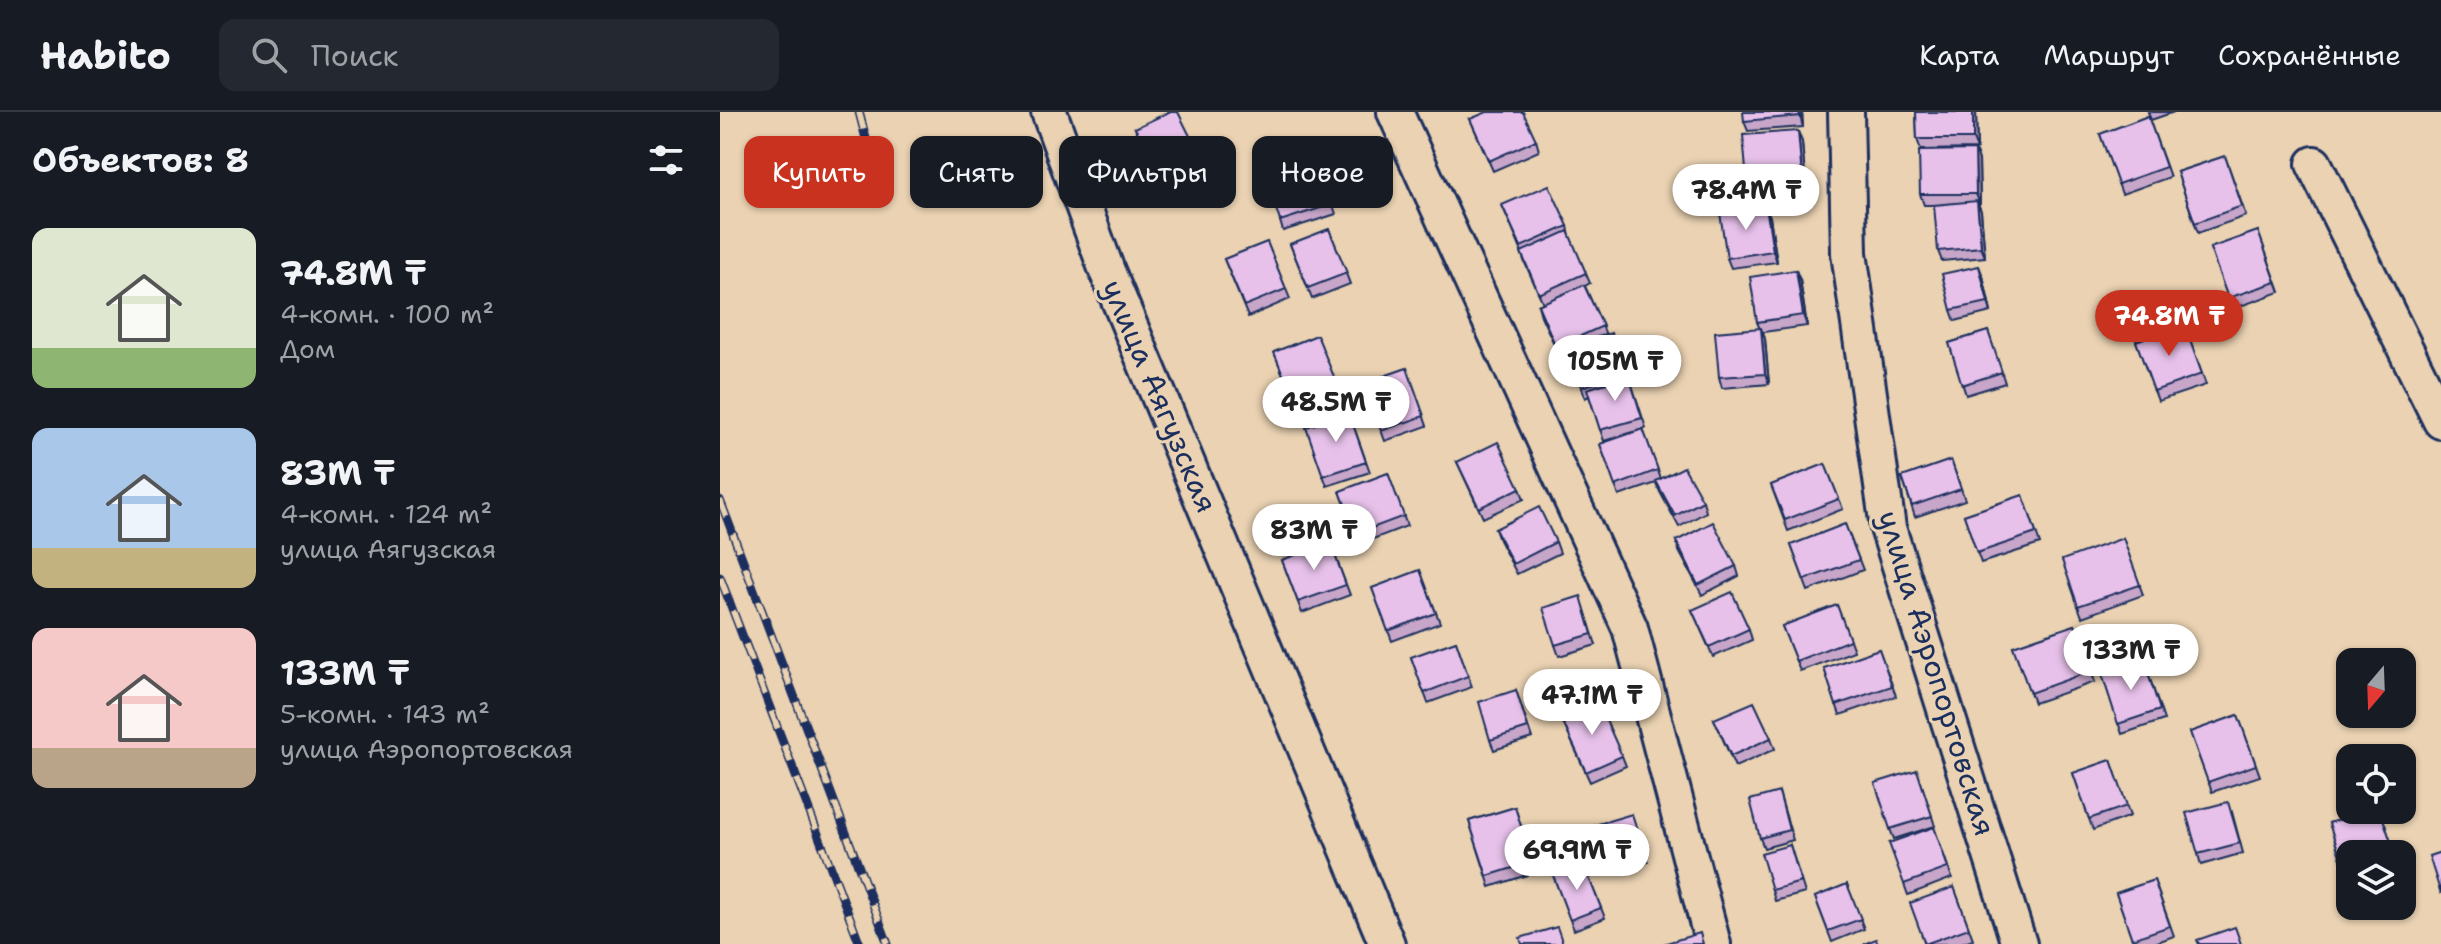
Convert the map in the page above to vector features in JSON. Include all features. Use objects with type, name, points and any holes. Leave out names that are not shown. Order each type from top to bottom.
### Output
[{"type":"street","name":"улица Аягузская","points":[[1049,112],[1107,271],[1387,944]]},
{"type":"street","points":[[1395,112],[1630,628],[1713,944]]},
{"type":"street","name":"улица Аэропортовская","points":[[1846,112],[1849,253],[1888,528],[2019,944]]},
{"type":"street","points":[[2314,164],[2441,421]]},
{"type":"building","points":[[1169,112],[1178,112],[1190,136],[1139,136],[1135,128]]},
{"type":"building","points":[[1487,112],[1523,112],[1536,140],[1489,161],[1470,119]]},
{"type":"building","points":[[1743,112],[1799,112],[1800,116],[1744,121]]},
{"type":"building","points":[[1916,112],[1973,112],[1973,139],[1917,139]]},
{"type":"building","points":[[2148,116],[2166,167],[2118,184],[2100,134]]},
{"type":"building","points":[[1798,131],[1802,178],[1747,182],[1743,135]]},
{"type":"building","points":[[1975,150],[1976,194],[1920,194],[1919,151]]},
{"type":"building","points":[[2225,156],[2242,206],[2195,223],[2177,172]]},
{"type":"building","points":[[1549,185],[1568,226],[1521,247],[1502,205]]},
{"type":"building","points":[[1977,201],[1981,247],[1938,251],[1934,205]]},
{"type":"building","points":[[1766,206],[1773,251],[1727,258],[1720,213]]},
{"type":"building","points":[[1276,208],[1321,208],[1280,221]]},
{"type":"building","points":[[1329,229],[1347,273],[1308,288],[1290,244]]},
{"type":"building","points":[[1568,231],[1586,273],[1539,294],[1521,252]]},
{"type":"building","points":[[2258,231],[2276,282],[2228,298],[2210,248]]},
{"type":"building","points":[[1267,242],[1286,289],[1244,306],[1224,259]]},
{"type":"building","points":[[1979,266],[1988,302],[1951,310],[1942,274]]},
{"type":"building","points":[[1796,270],[1803,315],[1757,322],[1750,277]]},
{"type":"building","points":[[1584,285],[1603,326],[1556,347],[1538,305]]},
{"type":"building","points":[[2184,324],[2202,374],[2154,391],[2136,341]]},
{"type":"building","points":[[1761,328],[1765,374],[1719,377],[1715,332]]},
{"type":"building","points":[[1988,331],[2002,372],[1962,385],[1949,343]]},
{"type":"building","points":[[1611,333],[1623,375],[1581,387],[1569,346]]},
{"type":"building","points":[[1317,335],[1336,382],[1293,399],[1274,352]]},
{"type":"building","points":[[1407,368],[1424,416],[1381,431],[1364,383]]},
{"type":"building","points":[[1629,376],[1642,418],[1600,430],[1587,389]]},
{"type":"building","points":[[1349,413],[1366,462],[1323,476],[1306,427]]},
{"type":"building","points":[[1643,429],[1658,470],[1615,486],[1600,444]]},
{"type":"building","points":[[1498,442],[1520,488],[1479,508],[1457,462]]},
{"type":"building","points":[[1951,460],[1961,489],[1912,506],[1902,477]]},
{"type":"building","points":[[1825,464],[1839,499],[1785,520],[1771,485]]},
{"type":"building","points":[[1684,467],[1703,501],[1675,516],[1656,481]]},
{"type":"building","points":[[1388,473],[1404,516],[1356,534],[1340,491]]},
{"type":"building","points":[[2023,495],[2036,533],[1977,553],[1964,515]]},
{"type":"building","points":[[1539,507],[1556,542],[1513,564],[1495,529]]},
{"type":"building","points":[[1713,522],[1736,566],[1698,585],[1676,541]]},
{"type":"building","points":[[1845,524],[1859,560],[1804,580],[1791,545]]},
{"type":"building","points":[[2123,538],[2140,585],[2078,606],[2062,560]]},
{"type":"building","points":[[1330,542],[1346,585],[1298,602],[1282,560]]},
{"type":"building","points":[[1420,570],[1436,613],[1388,631],[1372,588]]},
{"type":"building","points":[[1732,592],[1749,629],[1709,647],[1692,610]]},
{"type":"building","points":[[1581,596],[1592,634],[1555,645],[1543,608]]},
{"type":"building","points":[[1837,605],[1850,640],[1796,661],[1782,626]]},
{"type":"building","points":[[2075,625],[2091,671],[2030,693],[2013,646]]},
{"type":"building","points":[[1456,641],[1468,676],[1424,693],[1411,657]]},
{"type":"building","points":[[1879,649],[1892,686],[1836,705],[1824,668]]},
{"type":"building","points":[[2144,661],[2160,710],[2118,724],[2102,674]]},
{"type":"building","points":[[1516,690],[1528,728],[1490,740],[1479,702]]},
{"type":"building","points":[[1598,702],[1622,756],[1586,772],[1561,718]]},
{"type":"building","points":[[1754,702],[1771,738],[1731,756],[1714,719]]},
{"type":"building","points":[[2238,715],[2256,765],[2208,782],[2190,732]]},
{"type":"building","points":[[2111,760],[2127,806],[2089,819],[2073,773]]},
{"type":"building","points":[[1917,770],[1932,816],[1890,829],[1875,783]]},
{"type":"building","points":[[1779,792],[1789,830],[1760,838],[1750,800]]},
{"type":"building","points":[[2228,802],[2240,843],[2198,854],[2186,813]]},
{"type":"building","points":[[1515,807],[1532,862],[1487,876],[1469,821]]},
{"type":"building","points":[[1632,814],[1644,851],[1606,863],[1595,825]]},
{"type":"building","points":[[2336,821],[2336,824],[2385,824],[2390,840],[2336,840],[2336,844],[2329,823]]},
{"type":"building","points":[[1934,827],[1948,868],[1904,884],[1889,843]]},
{"type":"building","points":[[1790,845],[1801,882],[1772,890],[1761,853]]},
{"type":"building","points":[[2441,852],[2441,894],[2429,856]]},
{"type":"building","points":[[1583,863],[1601,908],[1570,920],[1553,875]]},
{"type":"building","points":[[2154,880],[2170,926],[2132,939],[2116,893]]},
{"type":"building","points":[[1847,884],[1861,919],[1828,931],[1815,897]]},
{"type":"building","points":[[1954,887],[1969,928],[1925,944],[1910,903]]},
{"type":"building","points":[[1557,927],[1563,944],[1522,944],[1520,938]]},
{"type":"building","points":[[2235,927],[2241,944],[2199,944],[2197,940]]},
{"type":"building","points":[[1700,933],[1703,944],[1663,944]]},
{"type":"railway","points":[[859,112],[865,136]]},
{"type":"railway","points":[[720,500],[888,944]]},
{"type":"railway","points":[[720,577],[860,944]]}]
